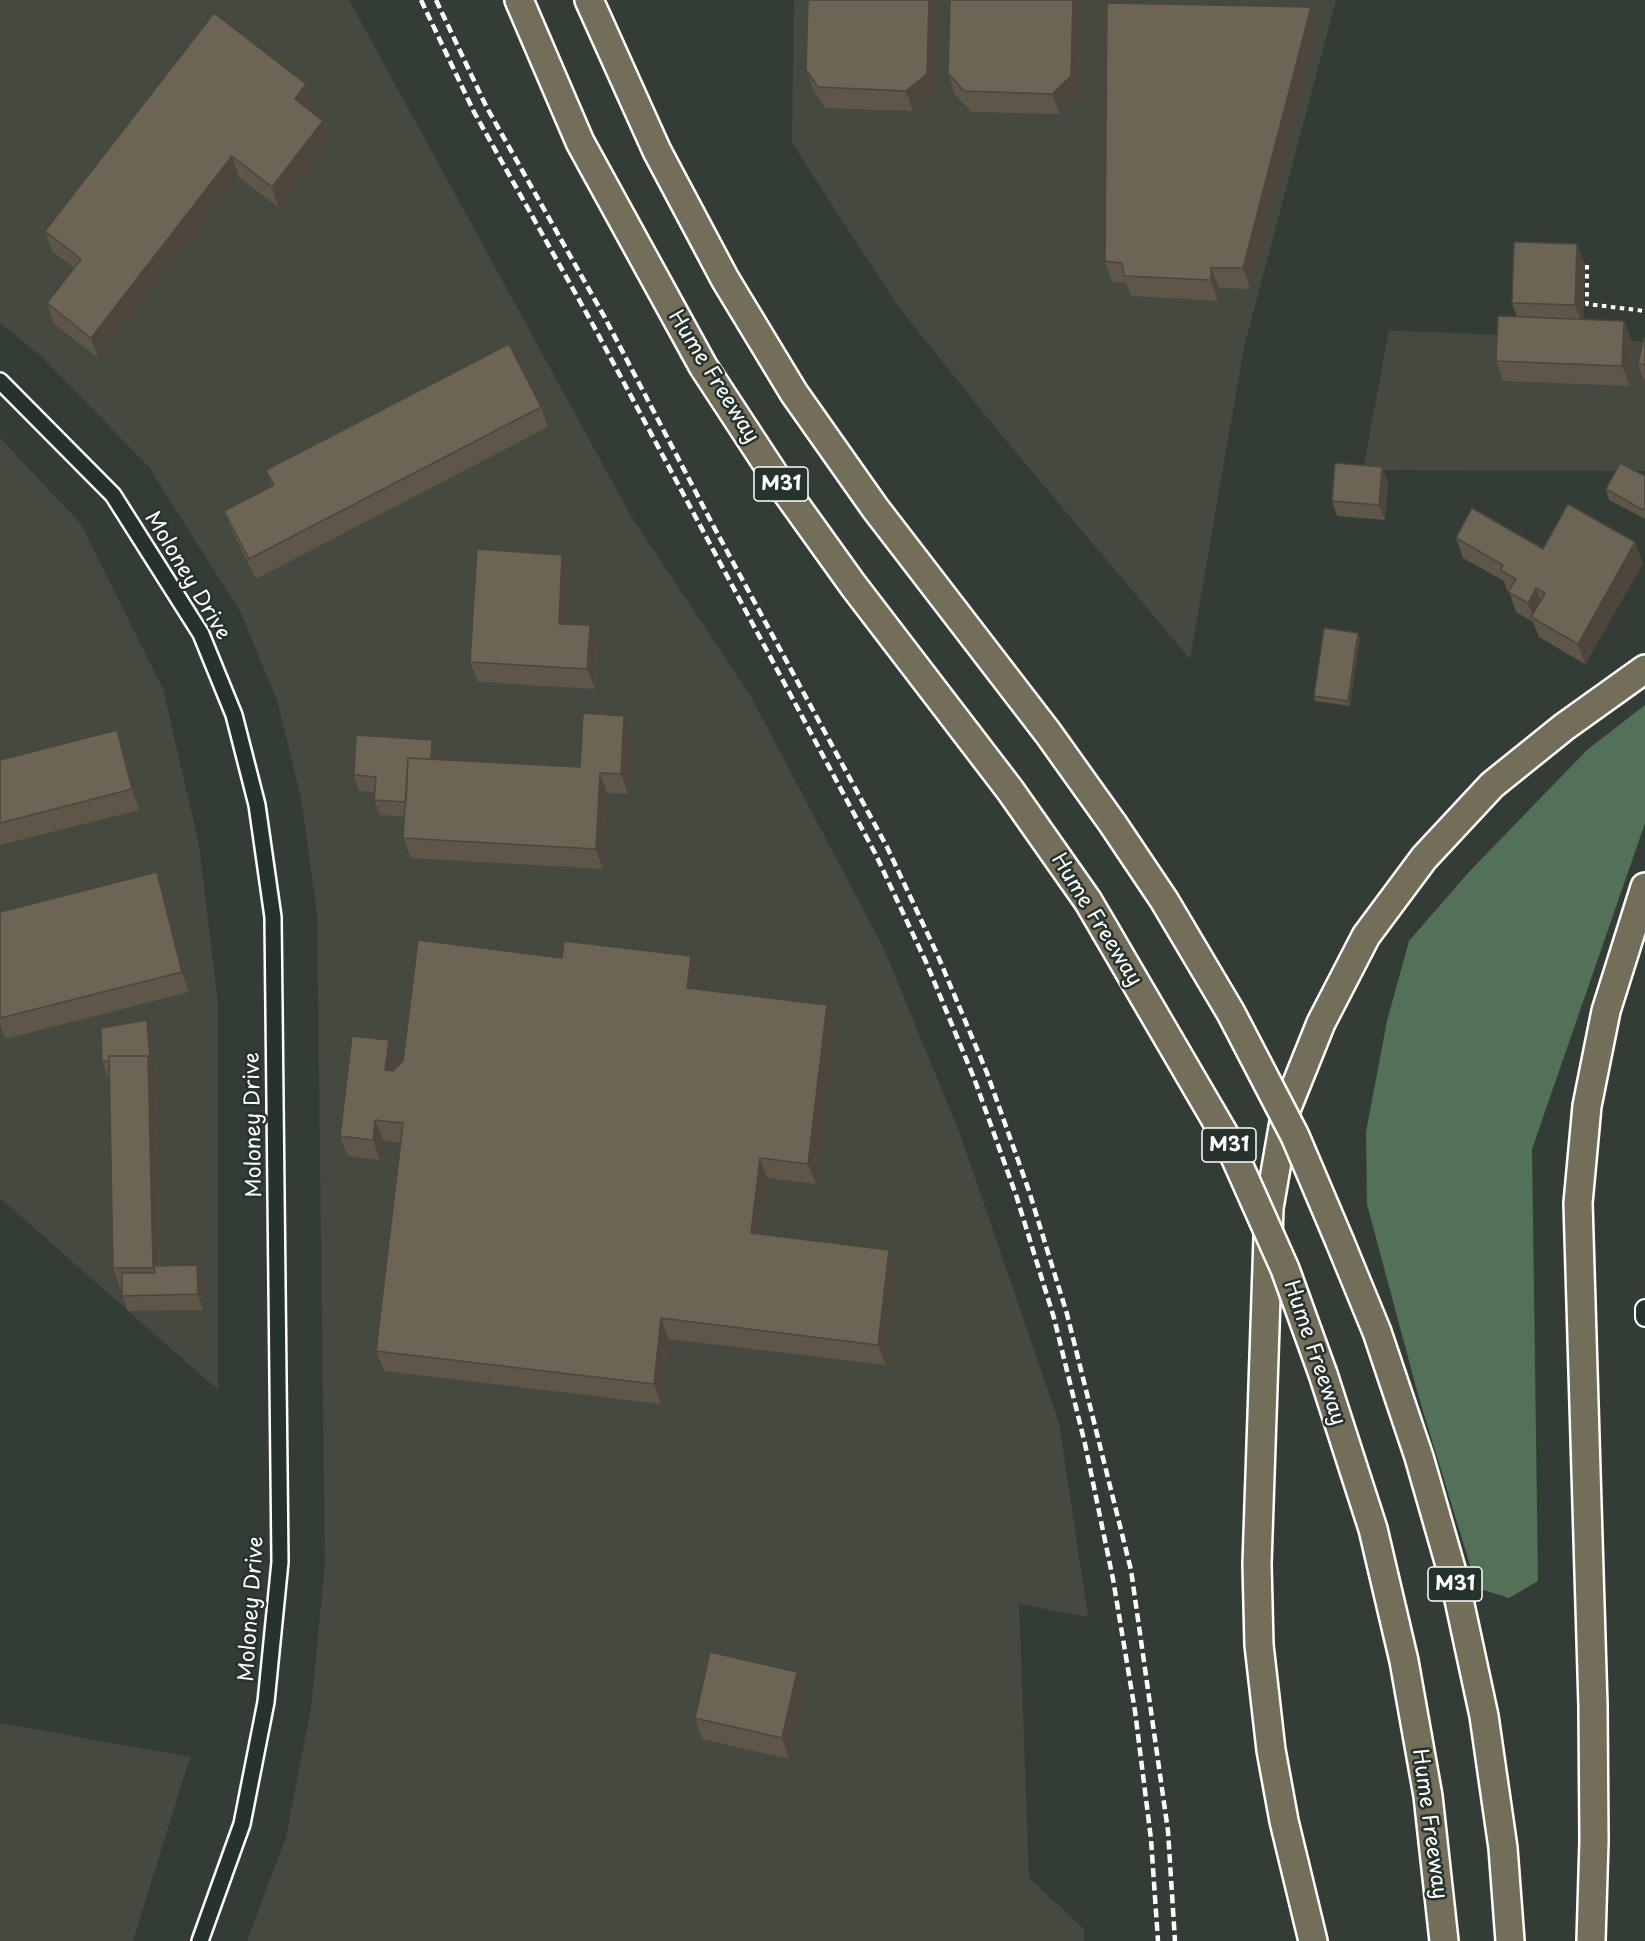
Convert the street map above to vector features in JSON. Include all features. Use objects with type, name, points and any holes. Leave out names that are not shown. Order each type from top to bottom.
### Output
[{"type":"highway","name":"Hume Freeway","points":[[519,0],[580,142],[703,366],[777,479],[853,585],[1010,790],[1088,901],[1227,1139],[1285,1269],[1323,1374],[1373,1529],[1404,1661],[1428,1796],[1444,1941]]},
{"type":"highway","name":"M31","points":[[589,0],[657,152],[725,279],[794,393],[875,508],[1048,733],[1113,824],[1164,900],[1231,1013],[1295,1136],[1380,1342],[1419,1457],[1456,1586],[1484,1716],[1503,1848],[1510,1941]]},
{"type":"highway","points":[[1313,1941],[1275,1774],[1259,1645],[1257,1564],[1269,1208],[1286,1110],[1321,1023],[1366,936],[1424,858],[1492,785],[1564,727],[1645,669]]},
{"type":"highway","points":[[1591,1941],[1594,1841],[1593,1706],[1578,1203],[1587,1106],[1606,1011],[1645,887]]},
{"type":"street","name":"Moloney Drive","points":[[0,381],[113,495],[201,634],[234,715],[240,737],[257,805],[273,917],[280,1562],[266,1702],[242,1824],[200,1941]]},
{"type":"street","points":[[1645,1310],[1645,1317]]},
{"type":"path","points":[[1587,265],[1587,304],[1645,311]]},
{"type":"shaded area","points":[[0,0],[349,0],[632,518],[751,697],[884,949],[960,1134],[1059,1423],[1088,1617],[1019,1604],[1029,1878],[1084,1929],[1084,1941],[247,1941],[286,1837],[311,1708],[325,1564],[317,913],[301,797],[277,700],[241,613],[149,467],[41,356],[0,323]]},
{"type":"shaded area","points":[[794,0],[1336,0],[1244,347],[1190,659],[1003,437],[897,305],[792,143]]},
{"type":"shaded area","points":[[1389,330],[1645,342],[1645,471],[1363,470]]},
{"type":"shaded area","points":[[0,438],[81,524],[163,689],[199,845],[218,1004],[218,1390],[0,1198]]},
{"type":"shaded area","points":[[0,1723],[190,1757],[133,1941],[0,1941]]},
{"type":"green space","points":[[1645,705],[1645,823],[1532,1149],[1538,1581],[1509,1598],[1477,1588],[1417,1391],[1367,1204],[1366,1132],[1387,1021],[1409,941],[1468,873],[1587,750]]},
{"type":"building","points":[[808,0],[929,0],[927,74],[906,91],[818,87],[806,70]]},
{"type":"building","points":[[950,0],[1073,0],[1071,76],[1052,94],[964,91],[948,73]]},
{"type":"building","points":[[1107,3],[1311,7],[1243,268],[1211,268],[1211,280],[1124,276],[1122,263],[1105,261]]},
{"type":"building","points":[[214,13],[306,84],[295,99],[323,121],[272,187],[232,156],[91,338],[47,303],[81,259],[45,231]]},
{"type":"building","points":[[1514,242],[1577,244],[1575,305],[1512,303]]},
{"type":"building","points":[[1498,316],[1624,321],[1622,366],[1496,361]]},
{"type":"building","points":[[1645,338],[1645,365],[1638,363]]},
{"type":"building","points":[[509,344],[541,407],[249,559],[224,511],[274,485],[266,470]]},
{"type":"building","points":[[1335,463],[1382,467],[1379,505],[1332,501]]},
{"type":"building","points":[[1620,463],[1645,476],[1645,507],[1643,510],[1606,489]]},
{"type":"building","points":[[1568,504],[1635,542],[1578,644],[1531,617],[1545,593],[1536,588],[1528,603],[1508,592],[1516,579],[1500,570],[1503,565],[1456,538],[1472,508],[1543,549]]},
{"type":"building","points":[[477,549],[562,555],[559,624],[590,625],[587,669],[470,662]]},
{"type":"building","points":[[1324,628],[1358,633],[1348,701],[1314,696]]},
{"type":"building","points":[[583,713],[624,716],[621,774],[600,773],[596,849],[403,838],[408,758],[580,767]]},
{"type":"building","points":[[117,730],[132,789],[0,823],[0,760]]},
{"type":"building","points":[[356,735],[432,740],[431,759],[408,758],[406,802],[374,800],[376,777],[354,775]]},
{"type":"building","points":[[157,872],[182,972],[0,1018],[0,912]]},
{"type":"building","points":[[418,940],[562,958],[564,941],[691,956],[687,988],[827,1005],[808,1164],[760,1158],[751,1233],[889,1250],[878,1345],[661,1318],[654,1384],[376,1351],[403,1123],[375,1120],[373,1140],[340,1136],[352,1036],[389,1040],[385,1070],[393,1071],[403,1061]]},
{"type":"building","points":[[147,1020],[150,1060],[148,1056],[109,1056],[109,1061],[102,1061],[101,1028]]},
{"type":"building","points":[[109,1056],[148,1056],[153,1268],[113,1268]]},
{"type":"building","points":[[197,1265],[198,1294],[122,1296],[122,1273],[155,1273],[154,1266]]},
{"type":"building","points":[[710,1652],[797,1672],[782,1738],[695,1718]]},
{"type":"railway","points":[[421,0],[474,112],[592,323],[875,853],[926,962],[974,1078],[1016,1195],[1054,1318],[1085,1444],[1113,1579],[1135,1711],[1151,1839],[1158,1941]]},
{"type":"railway","points":[[436,0],[486,106],[604,316],[715,529],[887,847],[938,956],[987,1073],[1029,1191],[1067,1314],[1131,1570],[1168,1831],[1175,1941]]}]
